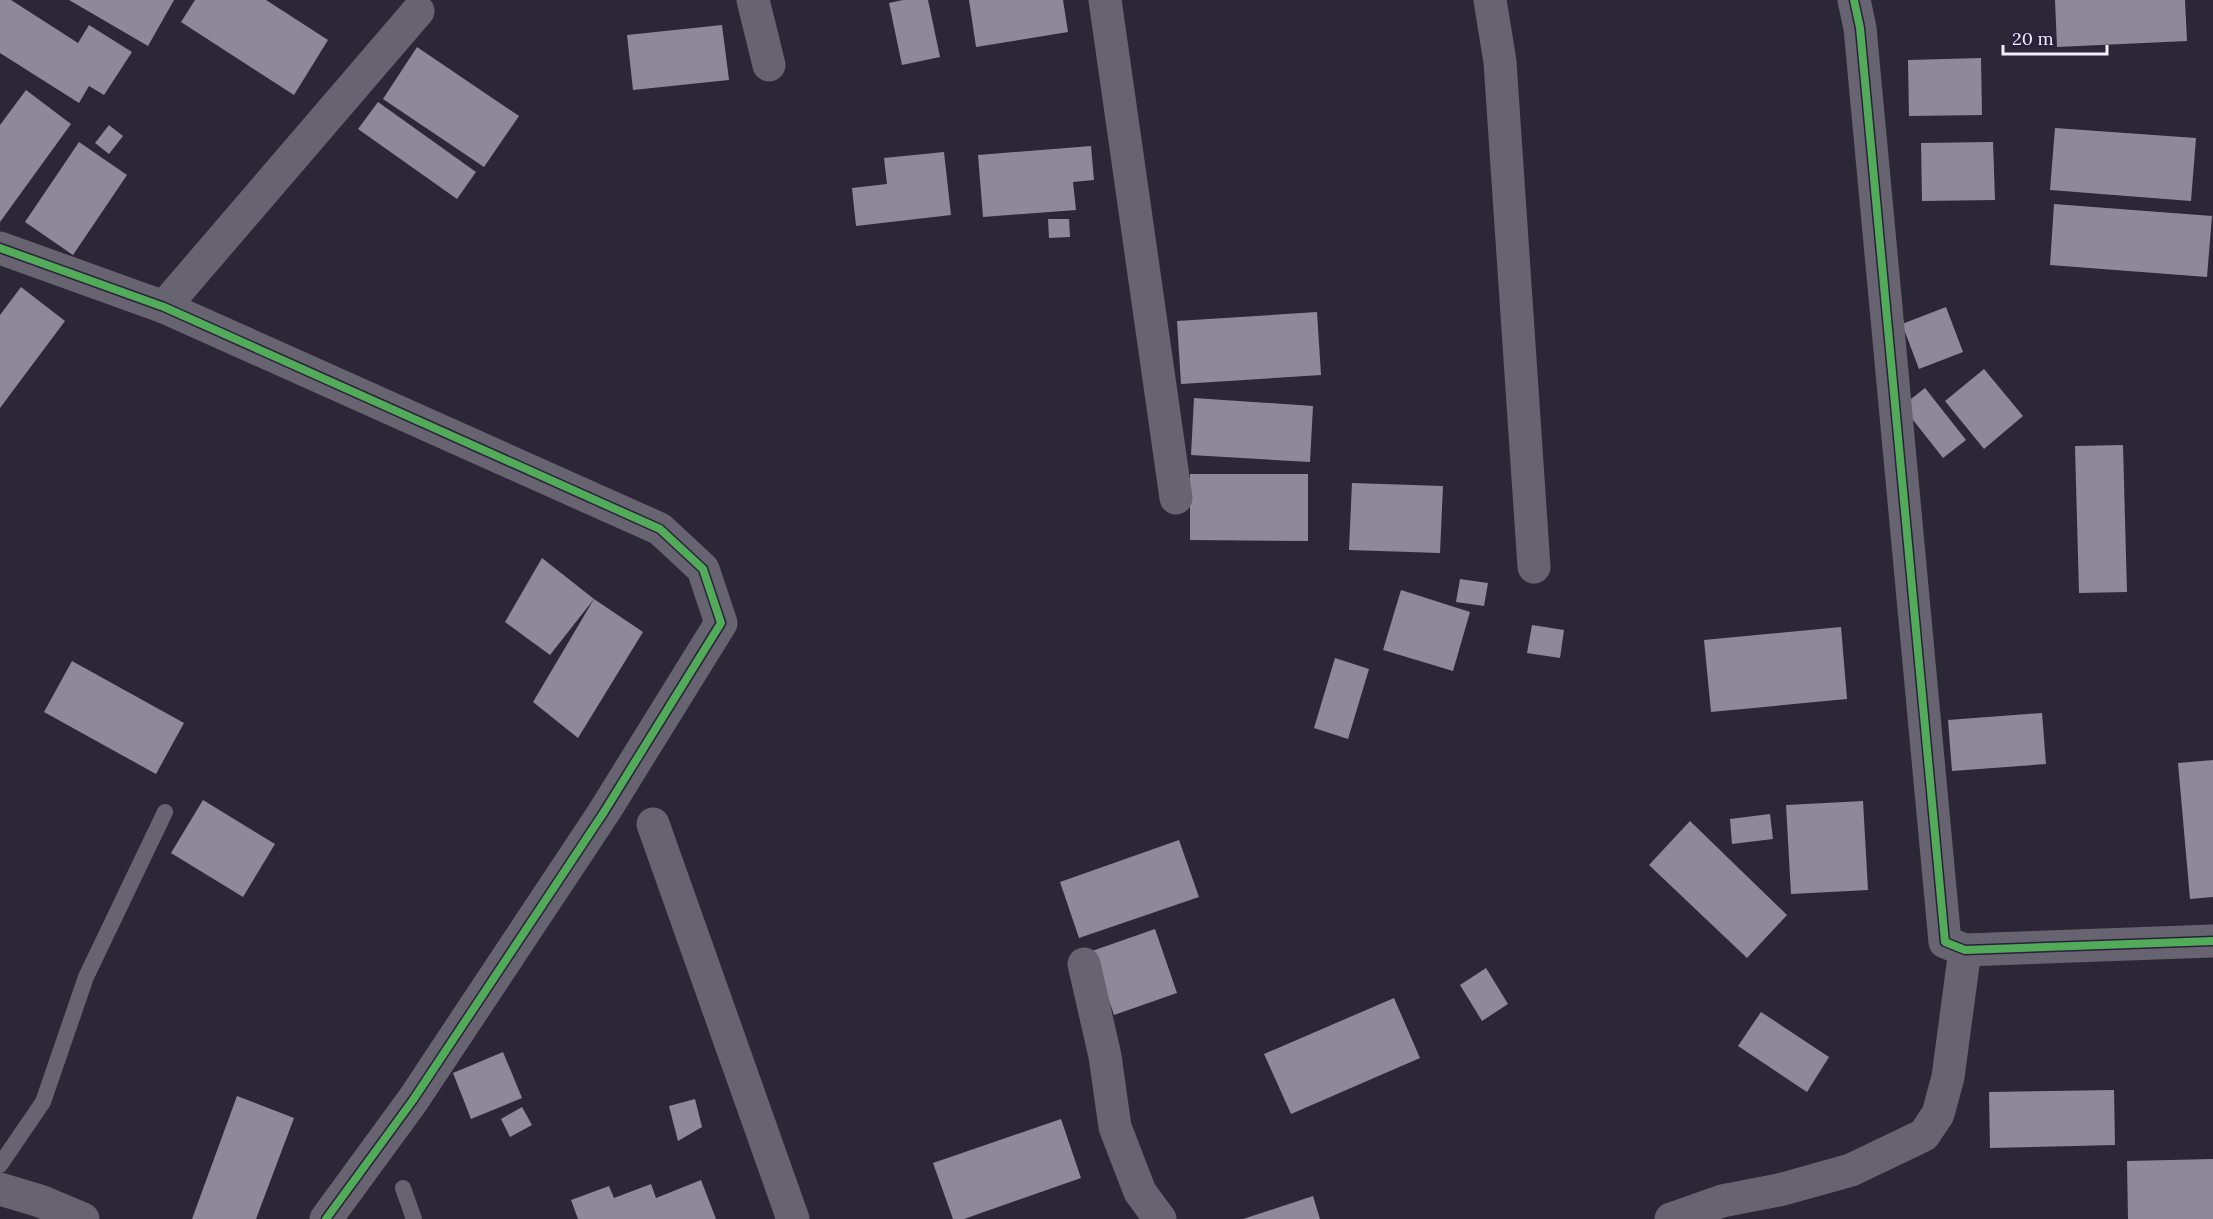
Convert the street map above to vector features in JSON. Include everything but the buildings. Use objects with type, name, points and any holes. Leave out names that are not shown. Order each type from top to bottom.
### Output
[{"type":"street","points":[[753,0],[769,65]]},
{"type":"street","points":[[1105,0],[1176,498]]},
{"type":"street","points":[[1491,0],[1500,62],[1534,567]]},
{"type":"street","points":[[1854,0],[1860,28],[1945,942],[1965,951],[2213,941]]},
{"type":"street","points":[[164,307],[418,11]]},
{"type":"street","points":[[0,248],[164,307],[660,529],[703,568],[721,623],[604,812],[426,1080],[372,1159],[326,1219]]},
{"type":"street","points":[[652,824],[793,1219]]},
{"type":"street","points":[[1671,1219],[1722,1201],[1779,1190],[1851,1170],[1924,1135],[1938,1114],[1947,1077],[1965,951]]},
{"type":"street","points":[[1084,964],[1105,1056],[1115,1127],[1140,1192],[1160,1219]]},
{"type":"street","points":[[0,1189],[40,1201],[83,1219]]},
{"type":"lane","points":[[0,1165],[43,1102],[86,977],[165,812]]},
{"type":"lane","points":[[403,1188],[414,1219]]},
{"type":"cycle path","points":[[1854,0],[1860,28],[1945,942],[1965,950],[2213,941]]},
{"type":"cycle path","points":[[0,248],[164,307],[660,529],[703,569],[721,623],[604,812],[413,1100],[326,1219]]}]
